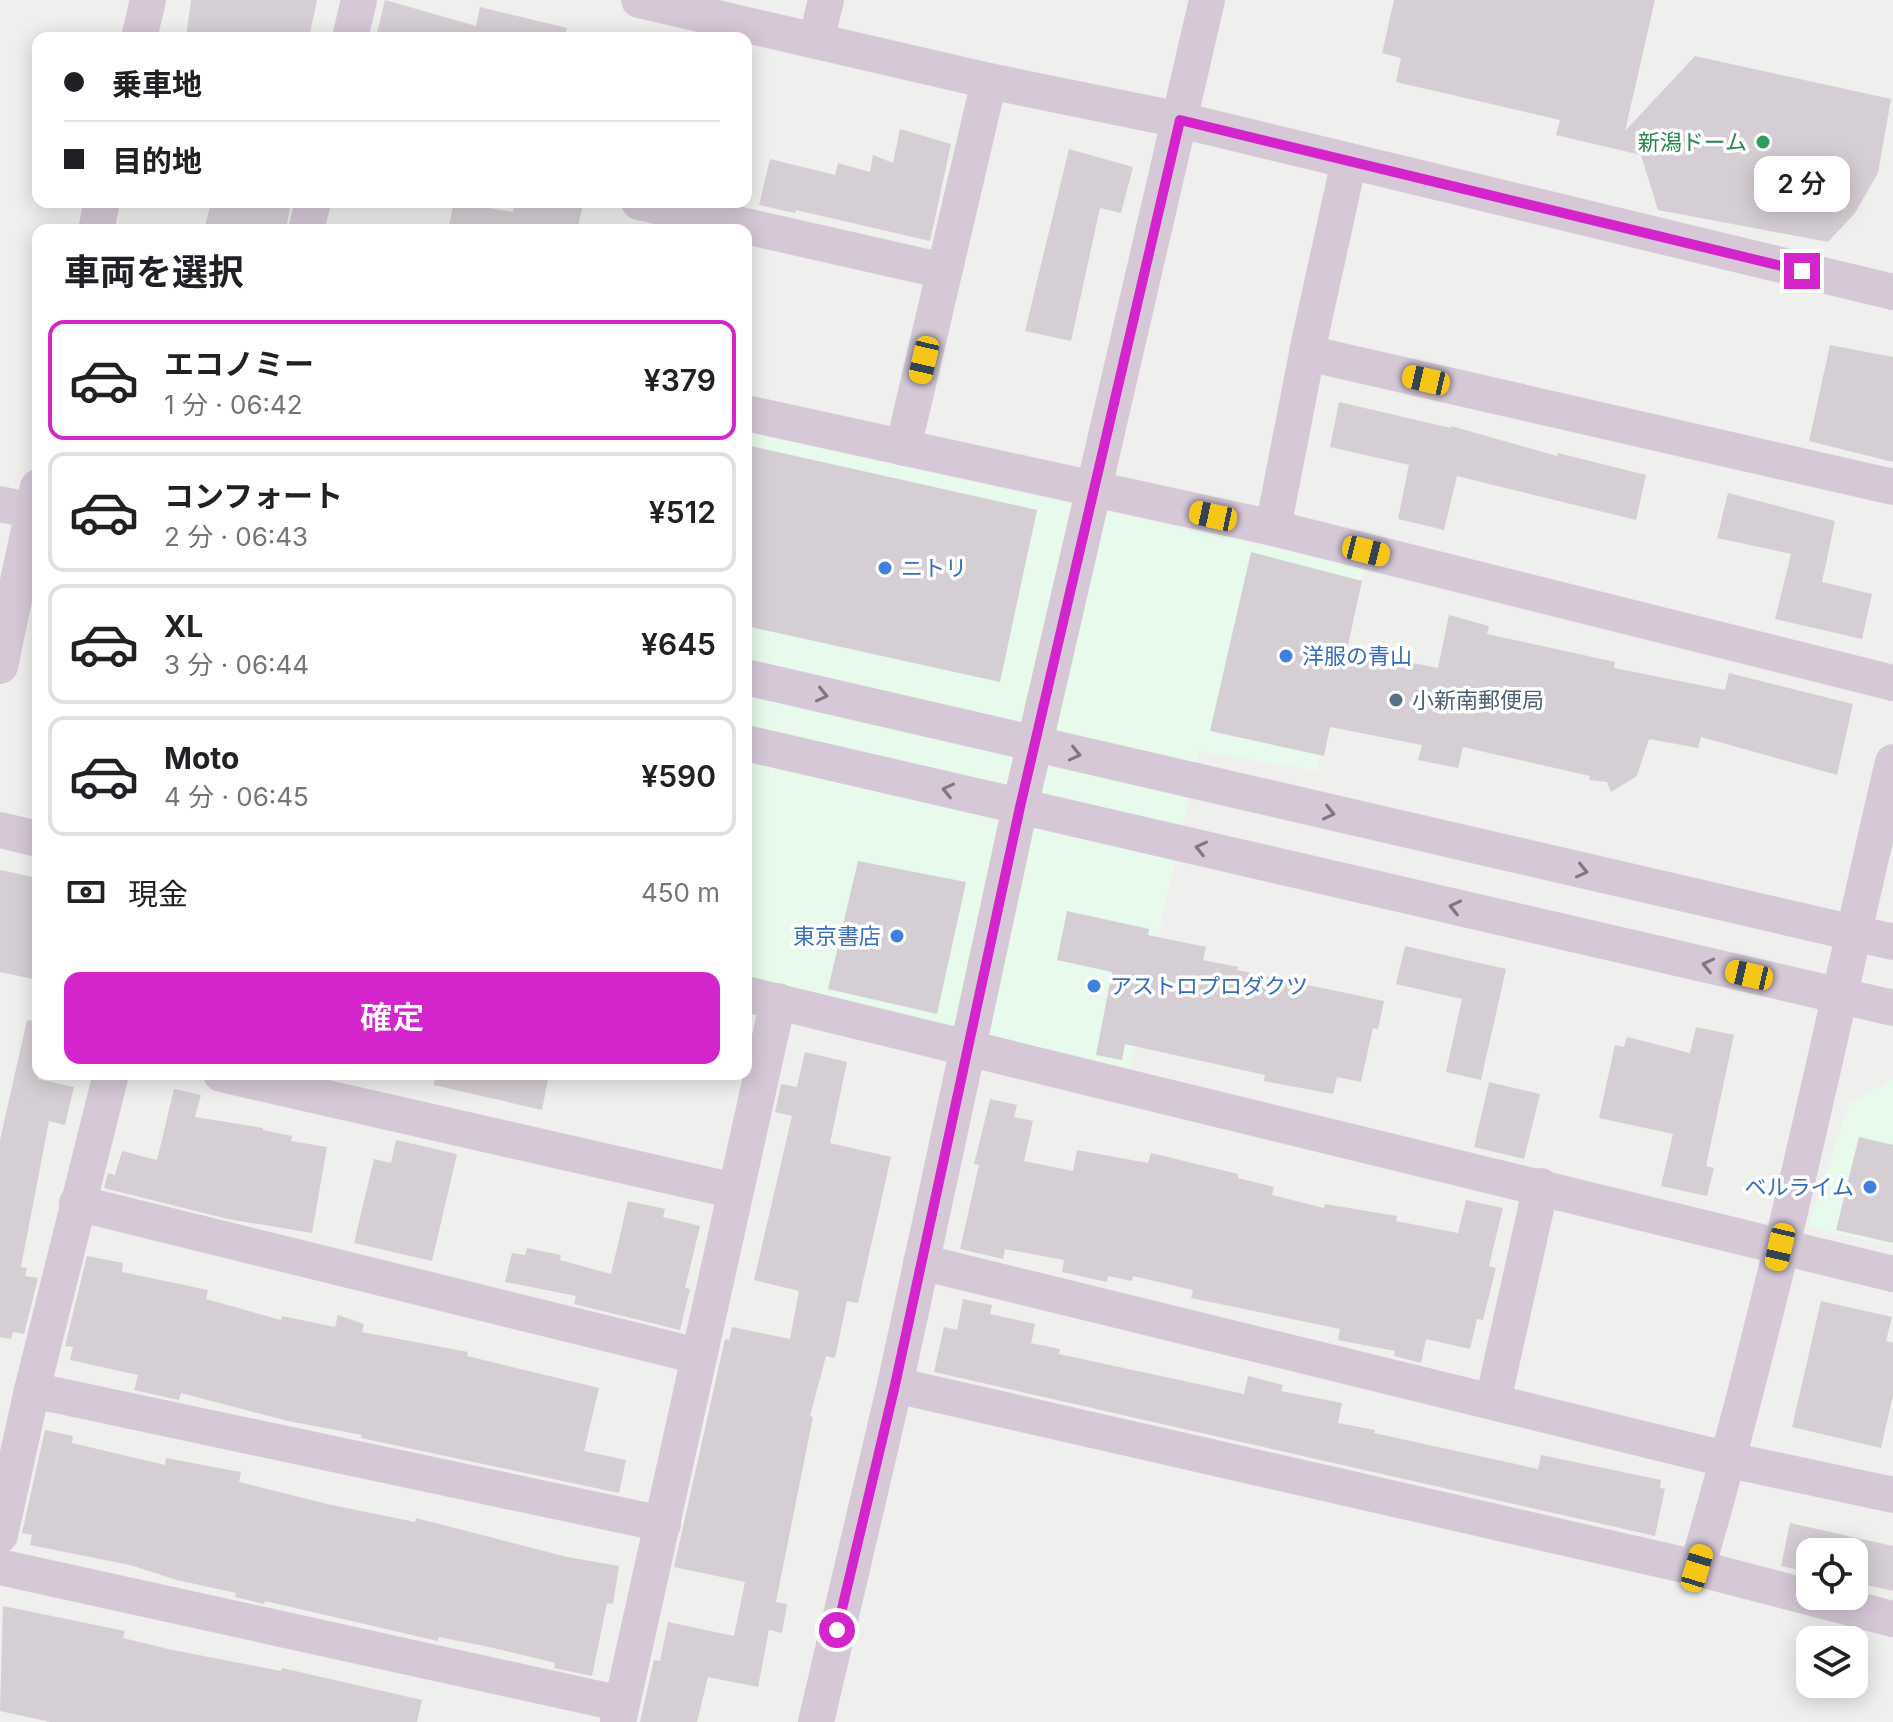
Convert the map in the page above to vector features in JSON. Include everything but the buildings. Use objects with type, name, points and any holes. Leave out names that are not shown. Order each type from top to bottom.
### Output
[{"type":"street","points":[[140,32],[148,0]]},
{"type":"street","points":[[351,32],[359,0]]},
{"type":"street","points":[[639,0],[989,81],[1180,120],[1893,292]]},
{"type":"street","points":[[816,41],[826,0]]},
{"type":"street","points":[[816,1722],[895,1385],[1020,807],[1207,0]]},
{"type":"street","points":[[903,448],[989,81]]},
{"type":"street","points":[[1273,528],[1349,161]]},
{"type":"street","points":[[666,208],[736,224]]},
{"type":"street","points":[[752,228],[944,271]]},
{"type":"street","points":[[1307,353],[1893,487]]},
{"type":"street","points":[[752,414],[1273,528],[1893,683]]},
{"type":"street","points":[[0,666],[20,576],[27,503]]},
{"type":"street","points":[[752,678],[1893,942]]},
{"type":"street","points":[[752,744],[1893,1008]]},
{"type":"street","points":[[1697,1568],[1729,1460],[1893,762]]},
{"type":"street","points":[[0,830],[32,838]]},
{"type":"street","points":[[752,1069],[762,997],[1893,1274]]},
{"type":"street","points":[[0,1535],[32,1390],[109,1080]]},
{"type":"street","points":[[247,1080],[735,1191]]},
{"type":"street","points":[[0,1567],[620,1713],[735,1191],[750,1080]]},
{"type":"street","points":[[1493,1401],[1541,1186]]},
{"type":"street","points":[[77,1203],[698,1356]]},
{"type":"street","points":[[921,1262],[1729,1460],[1893,1495]]},
{"type":"street","points":[[895,1385],[1697,1568],[1893,1619]]},
{"type":"street","points":[[32,1390],[663,1524]]},
{"type":"shaded area","points":[[752,433],[1364,568],[1317,771],[1199,751],[1129,1070],[752,981]]},
{"type":"shaded area","points":[[1893,1079],[1893,1246],[1808,1227],[1848,1105]]},
{"type":"place","name":"新潟ドーム","points":[[1763,142]]},
{"type":"place","name":"ニトリ","points":[[885,568]]},
{"type":"place","name":"洋服の青山","points":[[1286,656]]},
{"type":"place","name":"小新南郵便局","points":[[1396,700]]},
{"type":"place","name":"東京書店","points":[[897,936]]},
{"type":"place","name":"アストロプロダクツ","points":[[1094,986]]},
{"type":"place","name":"ベルライム","points":[[1870,1187]]},
{"type":"route","points":[[837,1630],[895,1385],[1020,807],[1180,120],[1802,271]]}]
